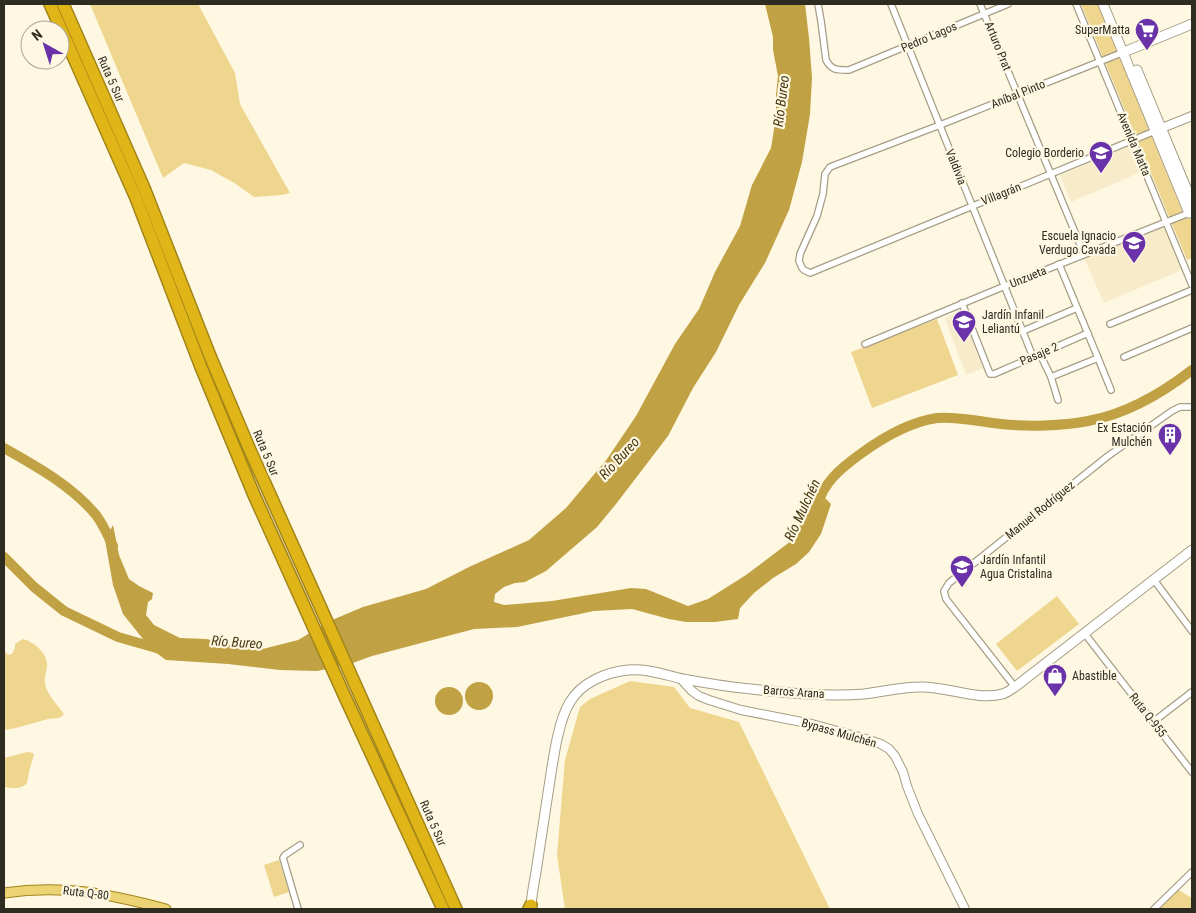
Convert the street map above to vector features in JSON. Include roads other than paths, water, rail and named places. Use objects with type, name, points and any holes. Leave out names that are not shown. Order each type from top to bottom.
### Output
[{"type":"highway","name":"Ruta 5 Sur","points":[[50,4],[136,198],[218,410],[261,512],[440,906]]},
{"type":"highway","name":"Ruta 5 Sur","points":[[63,4],[144,188],[229,402],[456,907]]},
{"type":"main road","name":"Avenida Matta","points":[[1103,4],[1126,51]]},
{"type":"main road","name":"Avenida Matta","points":[[1110,4],[1126,51],[1191,212]]},
{"type":"main road","name":"Aníbal Pinto","points":[[1126,51],[1192,24]]},
{"type":"main road","name":"Avenida Matta","points":[[1158,129],[1192,202]]},
{"type":"main road","name":"Barros Arana","points":[[531,908],[540,840],[562,722],[570,702],[581,690],[600,677],[617,672],[643,670],[750,689],[834,695],[864,694],[921,687],[994,696],[1015,687],[1192,550]]},
{"type":"main road","name":"Ruta Q-80","points":[[4,893],[45,889],[73,890],[106,894],[166,909]]},
{"type":"street","name":"Pedro Lagos","points":[[818,4],[822,21],[826,60],[829,66],[835,70],[849,70],[1008,4]]},
{"type":"street","name":"Valdivia","points":[[891,4],[1033,357]]},
{"type":"street","name":"Arturo Prat","points":[[980,4],[1084,254]]},
{"type":"street","name":"Avenida Matta","points":[[1076,4],[1192,285]]},
{"type":"street","name":"Aníbal Pinto","points":[[810,273],[802,268],[800,254],[819,210],[825,174],[830,167],[1126,51]]},
{"type":"street","name":"Villagrán","points":[[810,273],[1192,116]]},
{"type":"street","name":"Unzueta","points":[[865,344],[1004,286],[1191,212]]},
{"type":"street","points":[[1059,264],[1110,390]]},
{"type":"street","points":[[1110,324],[1192,290]]},
{"type":"street","name":"Pasaje 2","points":[[962,304],[990,374],[994,374],[1088,333]]},
{"type":"street","points":[[1023,331],[1077,308]]},
{"type":"street","points":[[1124,357],[1192,328]]},
{"type":"street","points":[[1040,354],[1051,377],[1058,400]]},
{"type":"street","points":[[1051,377],[1098,358]]},
{"type":"street","name":"Manuel Rodríguez","points":[[1015,687],[946,599],[944,591],[949,582],[1108,456],[1180,407],[1192,407]]},
{"type":"street","points":[[1154,580],[1192,631]]},
{"type":"street","name":"Ruta Q-955","points":[[1085,634],[1192,772]]},
{"type":"street","name":"Bypass Mulchén","points":[[681,678],[692,691],[709,700],[741,710],[812,724],[864,738],[881,744],[889,750],[899,763],[918,814],[966,909]]},
{"type":"street","points":[[1153,722],[1192,692]]},
{"type":"street","points":[[298,909],[283,858],[300,845]]},
{"type":"street","points":[[1154,909],[1192,872]]},
{"type":"water","points":[[765,4],[805,4],[812,78],[810,114],[802,162],[789,210],[765,263],[739,305],[716,352],[693,388],[668,436],[616,504],[597,527],[546,571],[525,582],[504,587],[495,594],[494,602],[504,605],[552,601],[631,588],[646,589],[688,606],[708,599],[746,575],[791,541],[798,532],[812,485],[831,504],[821,534],[809,552],[796,564],[773,578],[754,593],[740,608],[738,619],[715,622],[686,622],[632,609],[594,611],[517,627],[474,629],[372,656],[350,664],[317,671],[280,670],[166,660],[151,649],[123,614],[113,585],[105,540],[113,525],[119,555],[129,579],[153,593],[152,599],[148,602],[146,615],[154,625],[180,638],[206,639],[259,650],[298,640],[332,620],[363,607],[426,589],[529,540],[566,508],[607,459],[636,416],[675,344],[699,309],[715,272],[740,226],[752,185],[771,148],[776,117],[778,76],[773,50],[773,37]]},
{"type":"water","points":[[479,682],[489,686],[493,696],[489,706],[479,710],[469,706],[465,696],[469,686]]},
{"type":"water","points":[[449,687],[459,691],[463,701],[459,711],[449,715],[439,711],[435,701],[439,691]]},
{"type":"waterway","name":"Río Mulchén","points":[[817,506],[828,483],[845,466],[886,437],[916,423],[937,418],[961,418],[1022,426],[1078,423],[1102,418],[1143,402],[1192,370]]},
{"type":"waterway","name":"Río Bureo","points":[[4,448],[41,469],[76,495],[99,519],[113,546]]},
{"type":"waterway","name":"Río Bureo","points":[[4,557],[34,587],[64,611],[118,637],[160,649]]},
{"type":"place","name":"SuperMatta","points":[[1147,51]]},
{"type":"place","name":"Colegio Borderio","points":[[1101,174]]},
{"type":"place","name":"Escuela Ignacio Verdugo Cavada","points":[[1134,264]]},
{"type":"place","name":"Jardín Infanil Leliantú","points":[[964,343]]},
{"type":"place","name":"Ex Estación Mulchén","points":[[1170,456]]},
{"type":"place","name":"Jardín Infantil Agua Cristalina","points":[[962,588]]},
{"type":"place","name":"Abastible","points":[[1055,697]]}]
